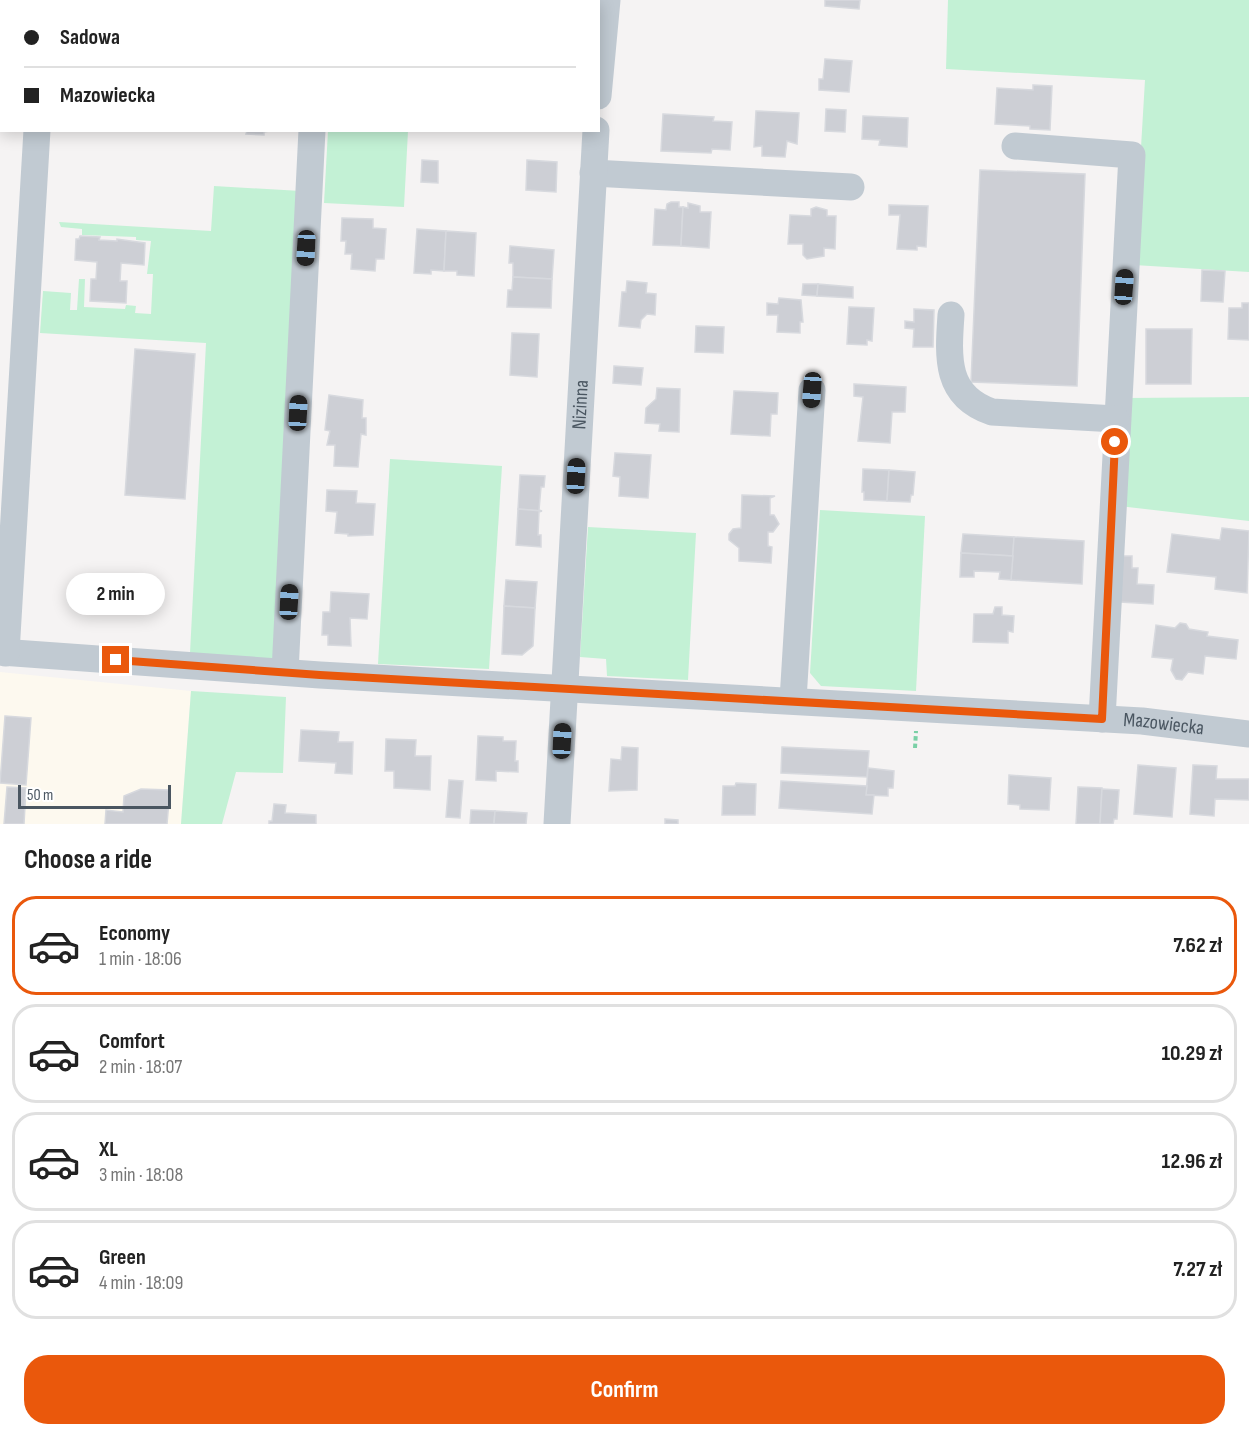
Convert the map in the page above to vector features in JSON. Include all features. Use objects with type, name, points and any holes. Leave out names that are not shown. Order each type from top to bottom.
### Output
[{"type":"street","points":[[600,75],[607,0]]},
{"type":"street","points":[[3,652],[37,132]]},
{"type":"street","points":[[285,672],[312,132]]},
{"type":"street","name":"Nizinna","points":[[557,824],[596,132]]},
{"type":"street","points":[[1015,146],[1132,155],[1116,419],[1102,719]]},
{"type":"street","points":[[593,173],[851,187]]},
{"type":"street","points":[[951,315],[948,359],[963,394],[976,406],[992,412],[1116,419]]},
{"type":"street","points":[[793,700],[812,390]]},
{"type":"street","name":"Mazowiecka","points":[[3,652],[285,672],[1102,719],[1249,734]]},
{"type":"shaded area","points":[[0,672],[191,691],[181,824],[0,824]]},
{"type":"green space","points":[[948,0],[1249,0],[1249,272],[1134,265],[1145,80],[946,69]]},
{"type":"green space","points":[[328,132],[408,132],[404,207],[324,203]]},
{"type":"green space","points":[[214,186],[301,191],[276,659],[190,653],[206,343],[40,333],[43,291],[71,293],[70,310],[77,310],[79,279],[85,279],[84,307],[125,309],[126,305],[136,306],[135,313],[151,314],[153,274],[147,274],[151,241],[136,240],[136,237],[82,235],[82,229],[61,227],[59,222],[211,231]]},
{"type":"green space","points":[[1249,397],[1249,521],[1119,506],[1127,398]]},
{"type":"green space","points":[[390,459],[502,466],[489,669],[378,664]]},
{"type":"green space","points":[[820,510],[925,516],[916,691],[821,686],[810,673]]},
{"type":"green space","points":[[588,527],[696,533],[688,680],[607,676],[606,659],[580,657]]},
{"type":"green space","points":[[191,691],[286,697],[283,773],[236,772],[222,824],[181,824]]},
{"type":"building","points":[[825,0],[860,0],[859,9],[825,6]]},
{"type":"building","points":[[825,59],[852,61],[849,92],[819,90],[819,79],[823,79]]},
{"type":"building","points":[[1033,85],[1052,86],[1050,130],[1030,129],[1030,126],[995,124],[997,88],[1033,90]]},
{"type":"building","points":[[826,109],[846,110],[845,132],[825,131]]},
{"type":"building","points":[[756,111],[799,113],[797,144],[787,141],[785,157],[762,156],[762,146],[754,147]]},
{"type":"building","points":[[663,114],[714,117],[713,121],[732,122],[730,150],[712,149],[711,153],[661,151]]},
{"type":"building","points":[[863,116],[908,118],[907,147],[879,145],[880,140],[862,139]]},
{"type":"building","points":[[247,132],[264,132],[264,135],[246,134]]},
{"type":"building","points":[[422,160],[438,161],[438,183],[421,182]]},
{"type":"building","points":[[527,160],[557,162],[556,192],[526,190]]},
{"type":"building","points":[[980,170],[1085,174],[1077,386],[971,382]]},
{"type":"building","points":[[679,202],[679,207],[683,207],[681,246],[653,245],[655,209],[666,210],[667,204]]},
{"type":"building","points":[[688,203],[700,206],[700,212],[711,212],[709,248],[681,246],[683,207],[688,208]]},
{"type":"building","points":[[889,205],[928,206],[926,247],[917,246],[917,250],[897,249],[900,215],[889,215]]},
{"type":"building","points":[[816,207],[827,210],[827,216],[836,216],[835,249],[824,248],[824,256],[807,259],[803,255],[803,244],[788,244],[790,215],[811,216],[811,209]]},
{"type":"building","points":[[342,218],[373,219],[373,228],[386,229],[384,259],[376,259],[375,271],[351,269],[352,254],[345,254],[346,241],[341,241]]},
{"type":"building","points":[[417,229],[446,231],[444,271],[431,270],[431,274],[414,273]]},
{"type":"building","points":[[446,231],[476,233],[474,276],[457,275],[457,271],[444,271]]},
{"type":"building","points":[[80,236],[100,237],[99,240],[117,241],[117,239],[145,243],[144,265],[121,263],[120,281],[127,281],[126,303],[90,301],[91,279],[96,279],[97,262],[75,260],[76,239]]},
{"type":"building","points":[[510,246],[554,250],[552,279],[513,277],[513,263],[509,263]]},
{"type":"building","points":[[1202,270],[1225,271],[1223,302],[1201,301]]},
{"type":"building","points":[[513,277],[552,279],[551,308],[507,307],[508,290],[512,290]]},
{"type":"building","points":[[627,281],[647,283],[646,293],[656,294],[655,315],[647,314],[641,320],[640,328],[619,326],[622,292],[626,292]]},
{"type":"building","points":[[803,284],[818,284],[817,296],[802,295]]},
{"type":"building","points":[[818,284],[853,287],[853,298],[817,296]]},
{"type":"building","points":[[779,298],[801,300],[803,322],[800,322],[800,333],[777,332],[778,315],[767,315],[767,303],[778,304]]},
{"type":"building","points":[[1242,303],[1249,303],[1249,340],[1228,339],[1229,308],[1242,308]]},
{"type":"building","points":[[849,307],[874,308],[872,341],[867,340],[867,345],[847,344]]},
{"type":"building","points":[[914,309],[934,310],[933,347],[913,347],[914,329],[905,328],[905,321],[914,322]]},
{"type":"building","points":[[696,326],[724,327],[723,353],[695,352]]},
{"type":"building","points":[[1146,329],[1192,329],[1191,384],[1146,384]]},
{"type":"building","points":[[512,333],[539,334],[537,377],[510,375]]},
{"type":"building","points":[[135,349],[195,354],[185,499],[125,495]]},
{"type":"building","points":[[614,366],[643,368],[641,385],[613,383]]},
{"type":"building","points":[[854,384],[906,387],[905,412],[892,412],[890,443],[858,441],[863,397],[854,396]]},
{"type":"building","points":[[657,388],[680,389],[679,432],[659,431],[660,424],[645,423],[646,408],[656,399]]},
{"type":"building","points":[[734,391],[778,393],[777,414],[771,414],[770,436],[731,434]]},
{"type":"building","points":[[329,395],[363,400],[362,418],[366,418],[366,435],[361,434],[358,467],[334,466],[335,445],[327,445],[330,431],[325,430]]},
{"type":"building","points":[[615,453],[651,455],[648,498],[619,496],[620,477],[613,476]]},
{"type":"building","points":[[863,469],[889,470],[887,501],[864,500]]},
{"type":"building","points":[[889,470],[915,472],[913,495],[911,495],[910,502],[887,501]]},
{"type":"building","points":[[520,475],[545,476],[544,487],[541,487],[539,510],[542,511],[518,509]]},
{"type":"building","points":[[327,490],[357,491],[356,503],[375,504],[373,535],[348,536],[348,534],[335,533],[337,512],[326,511]]},
{"type":"building","points":[[742,495],[775,496],[770,498],[770,515],[774,515],[779,524],[773,532],[768,532],[768,546],[772,547],[771,563],[739,561],[739,548],[729,540],[729,534],[733,529],[741,528]]},
{"type":"building","points":[[518,509],[542,511],[539,512],[538,535],[541,535],[541,547],[516,545]]},
{"type":"building","points":[[1222,528],[1249,531],[1247,593],[1215,589],[1216,577],[1167,572],[1172,534],[1220,540]]},
{"type":"building","points":[[963,534],[1014,537],[1013,556],[961,553]]},
{"type":"building","points":[[1014,537],[1084,541],[1082,584],[1011,580]]},
{"type":"building","points":[[961,553],[1013,556],[1011,580],[999,579],[1000,572],[974,571],[974,577],[960,577]]},
{"type":"building","points":[[1122,556],[1132,556],[1132,568],[1138,568],[1137,584],[1154,585],[1153,604],[1120,602]]},
{"type":"building","points":[[506,580],[537,582],[535,608],[504,606]]},
{"type":"building","points":[[331,592],[369,594],[367,619],[350,618],[351,646],[328,645],[328,635],[322,635],[323,612],[330,612]]},
{"type":"building","points":[[504,606],[535,608],[533,646],[522,655],[502,654]]},
{"type":"building","points":[[995,607],[1002,607],[1002,615],[1014,616],[1013,632],[1008,631],[1008,643],[973,642],[974,614],[993,614]]},
{"type":"building","points":[[1180,623],[1186,624],[1189,629],[1208,632],[1207,636],[1238,640],[1236,659],[1205,656],[1203,674],[1188,672],[1182,680],[1176,679],[1171,670],[1173,659],[1152,657],[1156,625],[1175,628]]},
{"type":"building","points":[[5,716],[31,718],[26,785],[0,783]]},
{"type":"building","points":[[301,730],[339,732],[338,742],[353,742],[352,774],[335,773],[336,763],[299,761]]},
{"type":"building","points":[[478,736],[503,737],[503,741],[516,741],[515,761],[518,761],[518,772],[496,771],[496,781],[476,780]]},
{"type":"building","points":[[386,739],[416,740],[415,756],[431,756],[430,790],[394,788],[394,771],[385,771]]},
{"type":"building","points":[[622,747],[638,748],[637,790],[609,791],[611,759],[621,760]]},
{"type":"building","points":[[782,747],[869,751],[867,777],[781,773]]},
{"type":"building","points":[[1138,765],[1176,768],[1172,817],[1134,814]]},
{"type":"building","points":[[1193,765],[1217,766],[1216,779],[1249,779],[1249,800],[1215,799],[1214,816],[1190,814]]},
{"type":"building","points":[[868,768],[894,771],[893,788],[888,788],[888,796],[866,795]]},
{"type":"building","points":[[1009,775],[1051,778],[1049,810],[1020,809],[1020,805],[1008,804]]},
{"type":"building","points":[[449,780],[463,781],[460,818],[446,817]]},
{"type":"building","points":[[781,781],[867,786],[866,795],[874,795],[872,814],[779,808]]},
{"type":"building","points":[[736,783],[756,784],[755,815],[722,815],[723,786],[735,786]]},
{"type":"building","points":[[7,787],[26,788],[24,824],[4,824]]},
{"type":"building","points":[[1078,787],[1102,788],[1100,824],[1076,824]]},
{"type":"building","points":[[141,789],[170,790],[167,824],[105,824],[106,810],[123,812],[124,796]]},
{"type":"building","points":[[1102,789],[1119,790],[1117,819],[1114,819],[1113,824],[1100,824]]},
{"type":"building","points":[[274,804],[286,805],[285,813],[316,815],[316,824],[269,824],[269,821],[272,821]]},
{"type":"building","points":[[471,810],[495,811],[494,824],[470,824]]},
{"type":"building","points":[[495,811],[527,813],[526,824],[494,824]]},
{"type":"building","points":[[665,819],[678,820],[678,824],[665,824]]},
{"type":"route","points":[[116,660],[320,675],[1102,719],[1115,442]]}]
